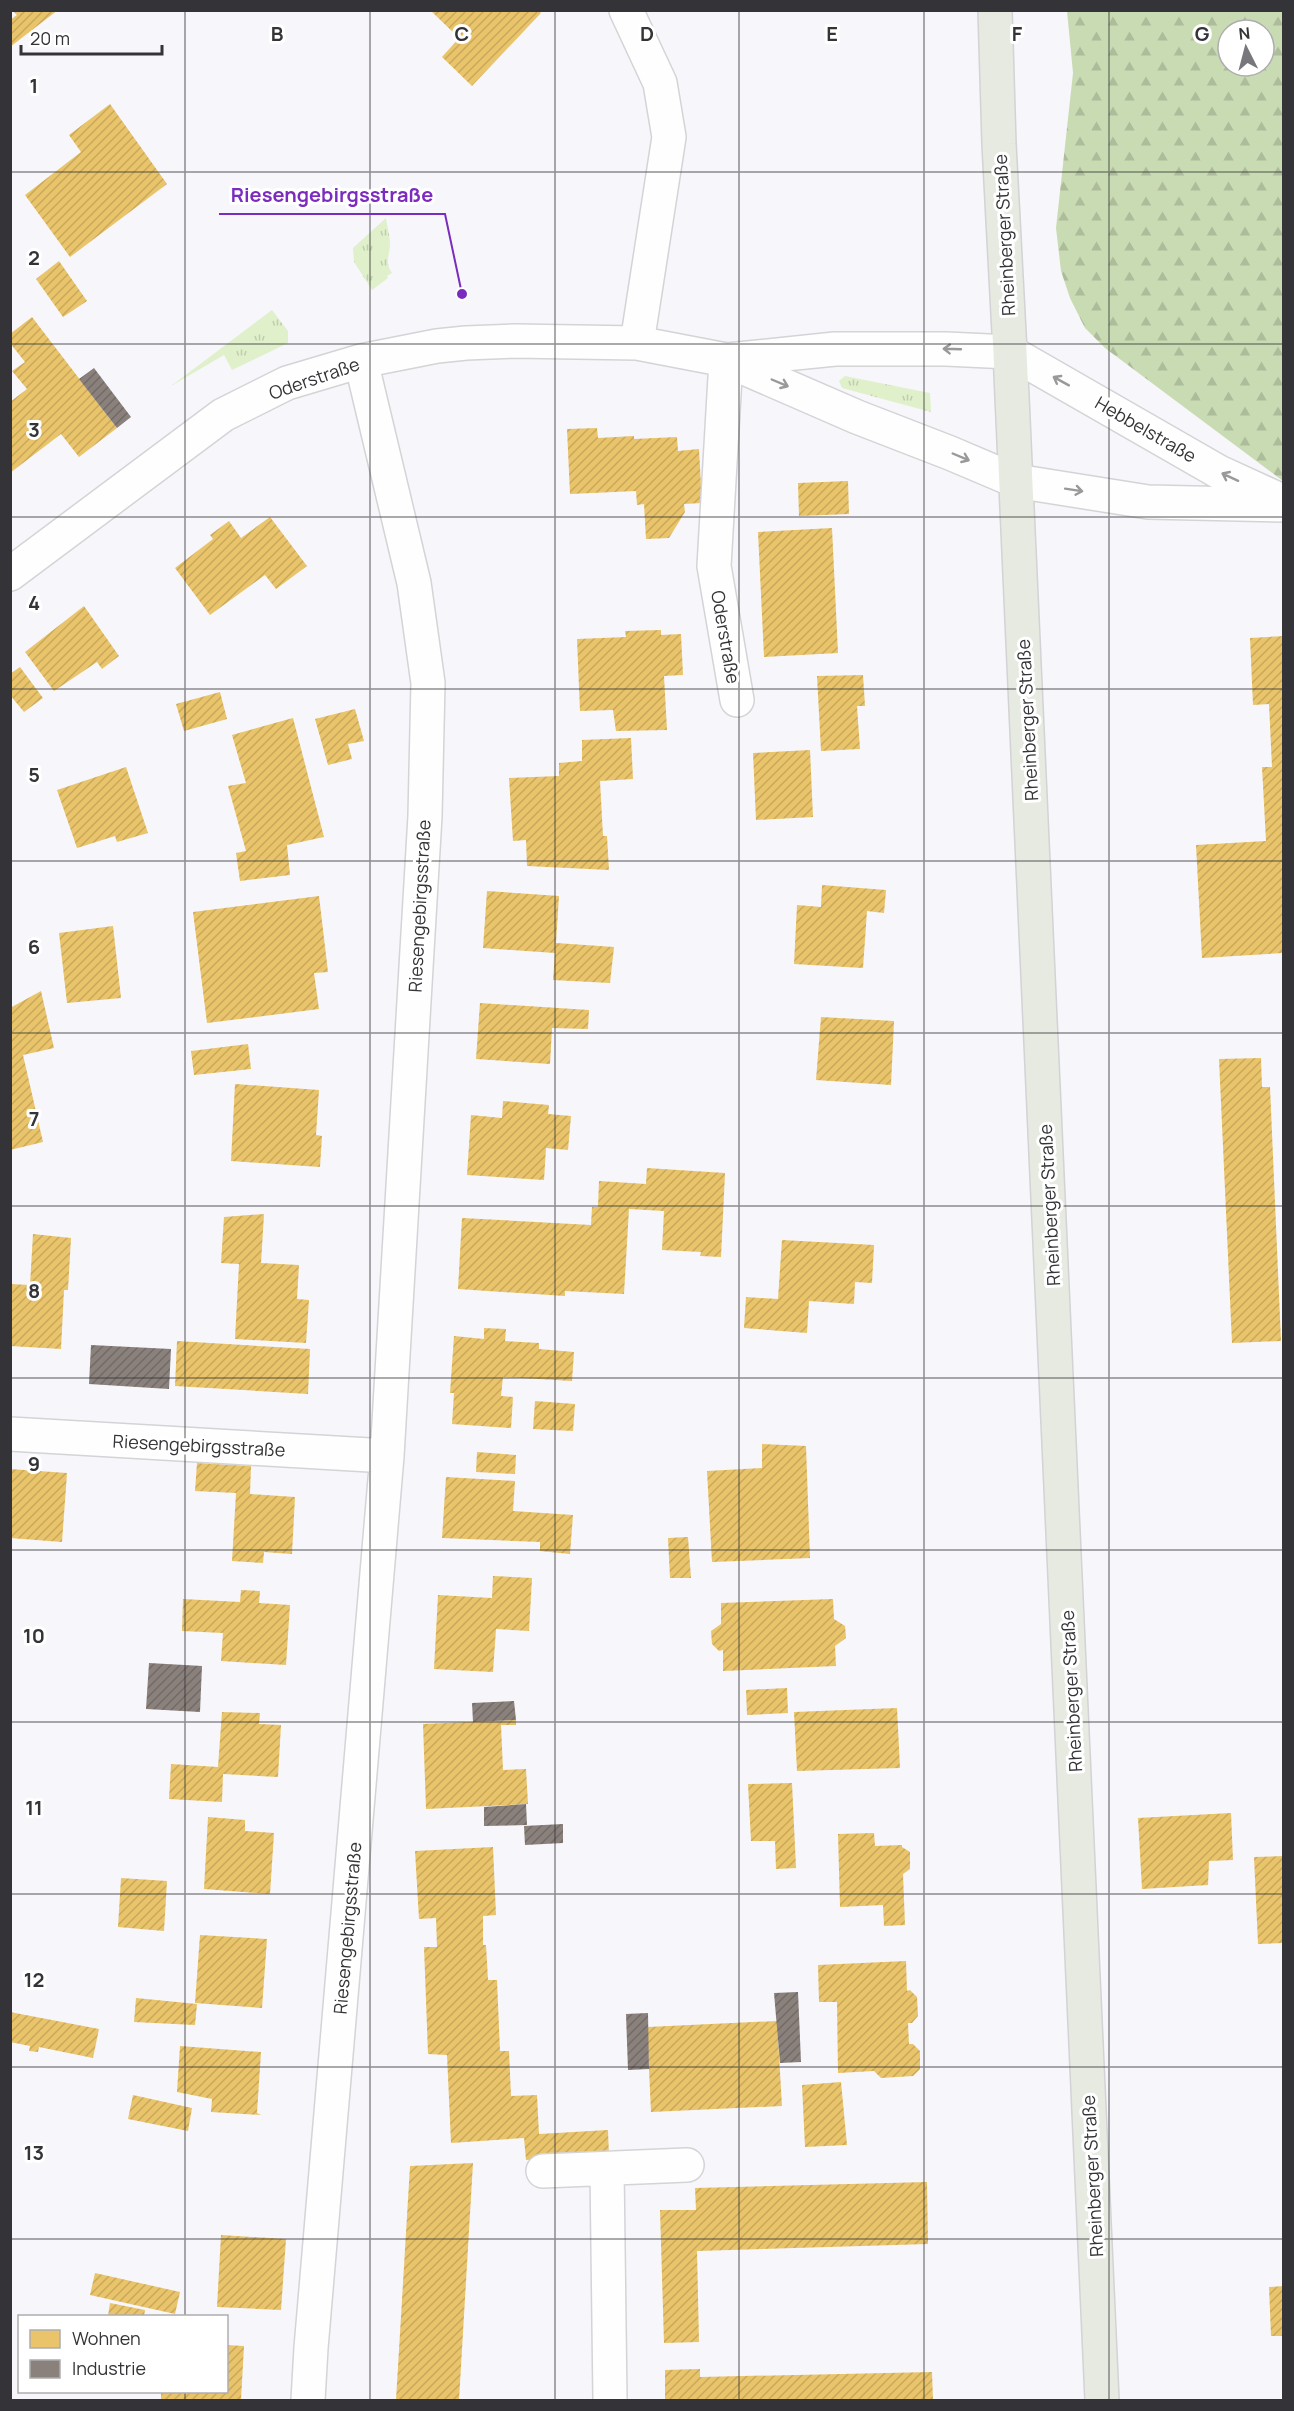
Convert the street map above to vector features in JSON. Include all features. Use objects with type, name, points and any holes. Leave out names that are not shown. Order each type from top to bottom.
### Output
[{"type":"main road","name":"Rheinberger Straße","points":[[995,10],[999,144],[1102,2400]]},
{"type":"street","points":[[626,10],[660,83],[669,137],[637,343]]},
{"type":"street","name":"Oderstraße","points":[[16,559],[223,415],[287,383],[361,361],[437,346],[466,343],[514,341],[637,343],[726,360],[857,417],[1016,481]]},
{"type":"street","name":"Oderstraße","points":[[726,360],[835,349],[946,349],[1010,352]]},
{"type":"street","name":"Hebbelstraße","points":[[1010,352],[1219,472],[1284,504]]},
{"type":"street","name":"Oderstraße","points":[[726,360],[714,566],[737,700]]},
{"type":"street","name":"Riesengebirgsstraße","points":[[308,2400],[387,1456],[425,816],[428,683],[414,583],[361,361]]},
{"type":"street","name":"Hebbelstraße","points":[[1016,481],[1148,502],[1284,504]]},
{"type":"street","name":"Riesengebirgsstraße","points":[[10,1434],[387,1456]]},
{"type":"street","points":[[543,2171],[687,2165]]},
{"type":"street","points":[[607,2169],[610,2400]]},
{"type":"green space","points":[[1067,11],[1283,11],[1283,481],[1105,348],[1085,328],[1070,298],[1061,271],[1056,228],[1073,73]]},
{"type":"green space","points":[[386,218],[390,238],[388,262],[392,273],[372,290],[354,262],[353,248]]},
{"type":"green space","points":[[272,310],[288,331],[288,343],[232,370],[224,355],[171,386]]},
{"type":"green space","points":[[845,376],[930,393],[931,412],[842,388],[839,381]]},
{"type":"building: Wohnen","points":[[12,10],[58,10],[10,47],[10,20],[17,15]]},
{"type":"building: Wohnen","points":[[430,10],[538,10],[541,13],[472,86],[442,57],[459,38]]},
{"type":"building: Wohnen","points":[[110,104],[167,184],[70,257],[25,195],[81,152],[69,135]]},
{"type":"building: Wohnen","points":[[59,261],[87,301],[63,317],[36,279]]},
{"type":"building: Wohnen","points":[[32,317],[117,428],[79,457],[61,434],[10,473],[10,402],[27,389],[12,371],[25,362],[10,343],[10,334]]},
{"type":"building: Wohnen","points":[[597,428],[598,438],[677,437],[678,451],[699,449],[702,503],[684,504],[685,512],[669,538],[646,539],[644,504],[637,505],[636,491],[570,494],[567,429]]},
{"type":"building: Wohnen","points":[[848,481],[849,514],[799,516],[798,483]]},
{"type":"building: Wohnen","points":[[270,517],[307,566],[276,589],[265,575],[210,615],[175,568],[213,539],[210,535],[229,521],[241,538]]},
{"type":"building: Wohnen","points":[[832,528],[838,653],[764,657],[758,532]]},
{"type":"building: Wohnen","points":[[84,606],[119,656],[102,669],[97,662],[54,691],[25,652]]},
{"type":"building: Wohnen","points":[[661,630],[661,635],[681,634],[683,675],[664,676],[667,730],[616,731],[613,710],[580,711],[577,639],[626,637],[625,631]]},
{"type":"building: Wohnen","points":[[1284,636],[1284,953],[1202,958],[1196,845],[1266,841],[1262,767],[1272,767],[1269,704],[1253,705],[1250,638]]},
{"type":"building: Wohnen","points":[[20,667],[43,698],[24,712],[10,695],[10,674]]},
{"type":"building: Wohnen","points":[[863,675],[865,706],[857,706],[860,749],[821,751],[817,676]]},
{"type":"building: Wohnen","points":[[220,692],[227,719],[184,731],[176,704]]},
{"type":"building: Wohnen","points":[[355,709],[364,741],[348,744],[352,759],[328,765],[315,719]]},
{"type":"building: Wohnen","points":[[293,718],[324,837],[287,845],[290,875],[240,881],[236,853],[246,851],[228,786],[246,783],[232,735]]},
{"type":"building: Wohnen","points":[[631,738],[633,779],[600,781],[603,836],[607,836],[609,870],[527,866],[526,840],[513,841],[509,778],[559,776],[559,763],[582,761],[582,740]]},
{"type":"building: Wohnen","points":[[810,750],[813,817],[756,820],[753,753]]},
{"type":"building: Wohnen","points":[[126,767],[148,833],[117,842],[115,836],[77,848],[57,790]]},
{"type":"building: Wohnen","points":[[822,885],[886,890],[884,913],[867,911],[863,968],[794,964],[797,905],[821,907]]},
{"type":"building: Wohnen","points":[[487,891],[559,896],[556,943],[614,947],[610,983],[553,980],[555,953],[483,948]]},
{"type":"building: Wohnen","points":[[319,896],[328,972],[314,973],[319,1009],[207,1023],[193,912]]},
{"type":"building: Wohnen","points":[[113,926],[121,998],[67,1003],[59,933]]},
{"type":"building: Wohnen","points":[[41,991],[54,1048],[23,1055],[43,1142],[10,1150],[10,1008]]},
{"type":"building: Wohnen","points":[[480,1003],[589,1010],[588,1029],[552,1028],[550,1064],[476,1059]]},
{"type":"building: Wohnen","points":[[821,1017],[894,1021],[891,1085],[816,1080]]},
{"type":"building: Wohnen","points":[[248,1044],[251,1069],[194,1075],[191,1051]]},
{"type":"building: Wohnen","points":[[1261,1058],[1262,1087],[1270,1087],[1281,1341],[1232,1343],[1219,1059]]},
{"type":"building: Wohnen","points":[[235,1084],[319,1090],[316,1135],[322,1136],[320,1167],[231,1161]]},
{"type":"building: Wohnen","points":[[503,1101],[549,1105],[548,1114],[571,1116],[568,1150],[546,1148],[544,1180],[467,1175],[471,1115],[502,1118]]},
{"type":"building: Wohnen","points":[[647,1168],[725,1173],[721,1257],[700,1256],[701,1252],[662,1250],[664,1211],[629,1209],[624,1294],[565,1291],[565,1296],[458,1289],[462,1218],[591,1225],[592,1207],[598,1207],[599,1181],[646,1184]]},
{"type":"building: Wohnen","points":[[264,1214],[261,1263],[299,1265],[297,1299],[309,1300],[306,1343],[235,1339],[239,1264],[221,1263],[224,1217]]},
{"type":"building: Wohnen","points":[[33,1234],[71,1238],[68,1290],[64,1290],[61,1349],[10,1346],[10,1284],[30,1285]]},
{"type":"building: Wohnen","points":[[782,1240],[874,1245],[872,1283],[855,1282],[854,1304],[809,1301],[807,1333],[744,1328],[746,1297],[778,1299]]},
{"type":"building: Wohnen","points":[[484,1328],[506,1329],[505,1341],[539,1343],[539,1349],[574,1352],[572,1381],[503,1377],[501,1396],[513,1397],[511,1428],[452,1424],[454,1393],[450,1393],[454,1336],[484,1339]]},
{"type":"building: Wohnen","points":[[177,1341],[310,1349],[308,1394],[175,1386]]},
{"type":"building: Wohnen","points":[[535,1401],[575,1404],[573,1431],[533,1429]]},
{"type":"building: Wohnen","points":[[762,1444],[806,1446],[810,1558],[712,1562],[707,1471],[762,1468]]},
{"type":"building: Wohnen","points":[[477,1452],[516,1455],[515,1474],[476,1472]]},
{"type":"building: Wohnen","points":[[197,1463],[251,1466],[250,1494],[295,1497],[292,1554],[264,1552],[263,1563],[232,1561],[236,1493],[195,1491]]},
{"type":"building: Wohnen","points":[[10,1469],[67,1473],[62,1542],[10,1538]]},
{"type":"building: Wohnen","points":[[446,1477],[515,1481],[513,1511],[573,1515],[570,1554],[540,1551],[540,1542],[442,1538]]},
{"type":"building: Wohnen","points":[[688,1537],[691,1578],[670,1578],[668,1538]]},
{"type":"building: Wohnen","points":[[493,1576],[532,1578],[529,1631],[496,1629],[493,1672],[434,1669],[438,1595],[492,1598]]},
{"type":"building: Wohnen","points":[[241,1590],[260,1591],[259,1603],[290,1605],[286,1665],[221,1661],[223,1633],[182,1631],[183,1599],[240,1602]]},
{"type":"building: Wohnen","points":[[833,1599],[834,1619],[845,1626],[846,1638],[835,1646],[836,1666],[723,1671],[723,1650],[719,1651],[712,1644],[711,1631],[721,1624],[721,1603]]},
{"type":"building: Wohnen","points":[[787,1688],[788,1713],[747,1715],[746,1690]]},
{"type":"building: Wohnen","points":[[897,1708],[900,1768],[797,1771],[794,1712]]},
{"type":"building: Wohnen","points":[[222,1712],[260,1713],[259,1724],[281,1725],[278,1777],[223,1774],[222,1802],[169,1799],[171,1764],[218,1767]]},
{"type":"building: Wohnen","points":[[516,1720],[516,1725],[501,1725],[503,1770],[526,1769],[528,1804],[426,1809],[423,1724]]},
{"type":"building: Wohnen","points":[[792,1783],[796,1868],[776,1869],[775,1841],[751,1841],[748,1784]]},
{"type":"building: Wohnen","points":[[1231,1813],[1233,1860],[1209,1861],[1208,1885],[1142,1889],[1138,1818]]},
{"type":"building: Wohnen","points":[[208,1817],[245,1820],[245,1831],[274,1833],[270,1894],[204,1889]]},
{"type":"building: Wohnen","points":[[874,1833],[875,1846],[902,1845],[910,1852],[910,1869],[903,1874],[905,1925],[884,1926],[883,1905],[840,1907],[838,1834]]},
{"type":"building: Wohnen","points":[[493,1847],[496,1915],[483,1916],[483,1945],[486,1945],[488,1980],[497,1980],[500,2051],[509,2051],[511,2096],[537,2095],[539,2134],[608,2130],[609,2156],[526,2160],[524,2138],[451,2143],[447,2055],[428,2054],[424,1947],[437,1947],[436,1918],[419,1919],[415,1851]]},
{"type":"building: Wohnen","points":[[1284,1856],[1284,1943],[1258,1944],[1254,1857]]},
{"type":"building: Wohnen","points":[[121,1878],[167,1881],[164,1931],[118,1927]]},
{"type":"building: Wohnen","points":[[200,1935],[267,1939],[262,2008],[195,2003]]},
{"type":"building: Wohnen","points":[[906,1961],[907,1991],[910,1990],[917,1997],[918,2016],[912,2023],[908,2023],[909,2044],[913,2044],[920,2051],[920,2069],[913,2076],[881,2078],[874,2071],[838,2073],[837,2002],[819,2002],[818,1965]]},
{"type":"building: Wohnen","points":[[136,1998],[197,2004],[195,2025],[134,2022]]},
{"type":"building: Wohnen","points":[[10,2012],[99,2029],[93,2058],[39,2047],[38,2052],[29,2051],[30,2046],[10,2042]]},
{"type":"building: Wohnen","points":[[777,2021],[782,2106],[651,2112],[647,2027]]},
{"type":"building: Wohnen","points":[[180,2046],[261,2052],[257,2113],[261,2115],[211,2112],[212,2099],[177,2092]]},
{"type":"building: Wohnen","points":[[841,2082],[847,2145],[805,2147],[802,2085]]},
{"type":"building: Wohnen","points":[[133,2095],[192,2108],[188,2131],[128,2119]]},
{"type":"building: Wohnen","points":[[473,2163],[459,2400],[396,2400],[410,2166]]},
{"type":"building: Wohnen","points":[[927,2182],[928,2244],[697,2251],[699,2342],[664,2343],[660,2210],[696,2210],[695,2188]]},
{"type":"building: Wohnen","points":[[221,2235],[286,2239],[281,2310],[217,2307]]},
{"type":"building: Wohnen","points":[[95,2273],[180,2292],[175,2314],[90,2295]]},
{"type":"building: Wohnen","points":[[1284,2286],[1284,2336],[1271,2336],[1269,2287]]},
{"type":"building: Wohnen","points":[[110,2303],[145,2310],[144,2315],[108,2315]]},
{"type":"building: Wohnen","points":[[228,2345],[244,2346],[241,2400],[161,2399],[161,2393],[228,2393]]},
{"type":"building: Wohnen","points":[[700,2369],[700,2377],[932,2372],[933,2400],[665,2400],[665,2370]]},
{"type":"building: Industrie","points":[[94,368],[131,417],[117,428],[79,379]]},
{"type":"building: Industrie","points":[[91,1345],[171,1349],[169,1389],[89,1384]]},
{"type":"building: Industrie","points":[[149,1663],[202,1666],[200,1712],[146,1709]]},
{"type":"building: Industrie","points":[[514,1701],[516,1720],[473,1722],[472,1703]]},
{"type":"building: Industrie","points":[[526,1804],[527,1825],[484,1826],[484,1807]]},
{"type":"building: Industrie","points":[[563,1824],[563,1843],[525,1845],[524,1826]]},
{"type":"building: Industrie","points":[[798,1992],[801,2062],[780,2063],[774,1993]]},
{"type":"building: Industrie","points":[[648,2013],[649,2069],[628,2070],[626,2014]]},
{"type":"place","name":"Riesengebirgsstraße","points":[[462,294]]}]
